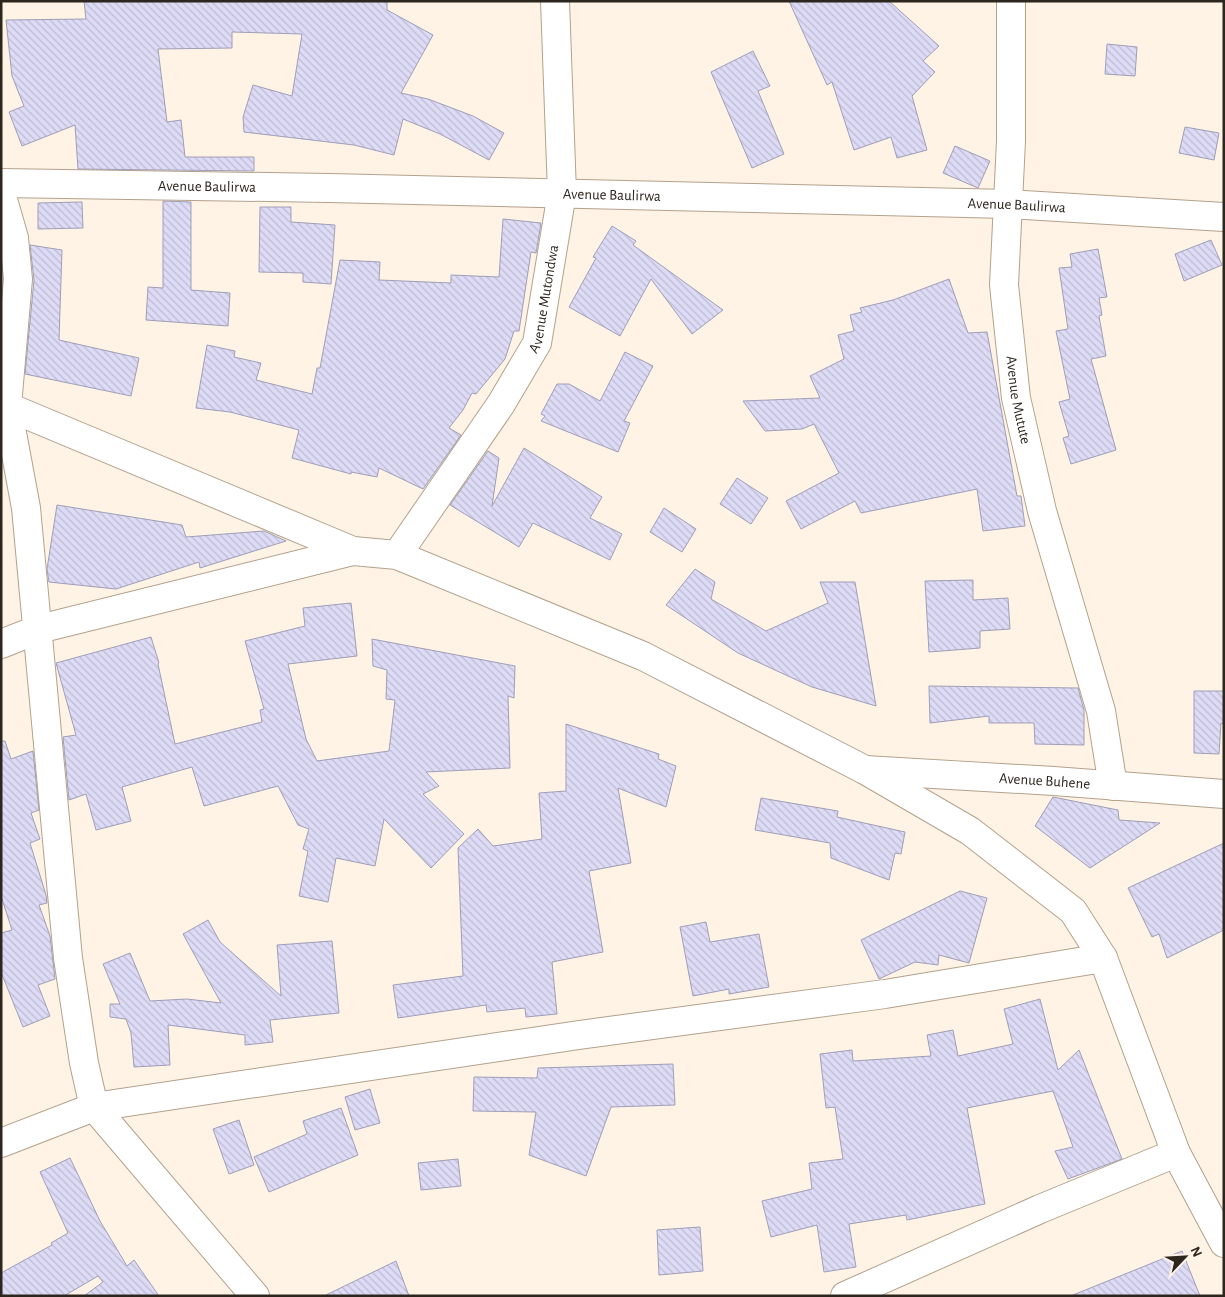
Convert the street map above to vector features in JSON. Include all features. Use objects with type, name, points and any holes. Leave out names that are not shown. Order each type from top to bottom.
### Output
[{"type":"street","name":"Avenue Mutondwa","points":[[397,555],[501,404],[537,343],[562,193],[555,1]]},
{"type":"street","name":"Avenue Mutute","points":[[1011,1],[1011,141],[1004,285],[1016,398],[1042,511],[1101,711],[1113,786]]},
{"type":"street","name":"Avenue Baulirwa","points":[[1,183],[562,193],[1008,204],[1224,217]]},
{"type":"street","points":[[1,194],[14,238],[18,279],[4,405],[26,508],[39,629],[68,958],[84,1063],[94,1107],[255,1296]]},
{"type":"street","points":[[4,405],[353,551],[397,555],[643,656],[865,770],[970,831],[1028,874],[1073,911],[1103,958],[1176,1154],[1224,1244]]},
{"type":"street","points":[[1,644],[39,629],[353,551]]},
{"type":"street","name":"Avenue Buhene","points":[[865,770],[1054,781],[1224,794]]},
{"type":"street","points":[[1,1142],[94,1107],[579,1035],[885,994],[1103,958]]},
{"type":"street","points":[[845,1296],[1022,1217],[1176,1154]]},
{"type":"building","points":[[84,1],[387,1],[387,10],[433,35],[401,93],[428,99],[473,116],[504,133],[489,160],[440,134],[403,119],[394,155],[354,145],[244,132],[243,117],[253,85],[292,96],[302,34],[232,32],[232,48],[158,49],[167,122],[181,120],[185,157],[254,157],[254,171],[78,169],[75,125],[22,146],[9,112],[24,106],[12,76],[6,20],[86,19]]},
{"type":"building","points":[[789,1],[889,1],[939,46],[923,61],[935,72],[912,96],[927,150],[897,158],[891,137],[854,150],[832,82],[827,85]]},
{"type":"building","points":[[1107,44],[1137,47],[1135,76],[1105,74]]},
{"type":"building","points":[[753,51],[770,86],[758,91],[784,154],[752,168],[711,72]]},
{"type":"building","points":[[1185,127],[1219,133],[1214,160],[1179,153]]},
{"type":"building","points":[[955,146],[990,161],[978,188],[943,173]]},
{"type":"building","points":[[163,201],[191,202],[191,290],[230,293],[228,326],[146,320],[148,287],[163,288]]},
{"type":"building","points":[[82,202],[83,228],[38,229],[38,203]]},
{"type":"building","points":[[260,207],[291,207],[291,222],[335,225],[331,284],[303,282],[303,273],[259,272]]},
{"type":"building","points":[[503,219],[541,223],[536,253],[531,252],[519,331],[514,331],[505,359],[476,394],[472,393],[463,410],[449,428],[461,435],[423,489],[379,468],[377,477],[351,472],[351,474],[292,458],[299,430],[230,412],[196,408],[207,345],[235,351],[234,357],[261,363],[256,380],[312,394],[317,368],[320,368],[340,260],[380,262],[379,280],[451,283],[451,275],[499,277]]},
{"type":"building","points":[[612,226],[636,241],[633,245],[723,310],[692,334],[651,279],[620,336],[569,307],[596,258],[593,257]]},
{"type":"building","points":[[1211,240],[1222,265],[1184,281],[1175,254]]},
{"type":"building","points":[[30,245],[62,250],[59,340],[139,358],[131,396],[25,374],[34,280]]},
{"type":"building","points":[[1098,249],[1107,297],[1099,298],[1102,315],[1099,316],[1106,356],[1091,359],[1116,450],[1071,464],[1063,438],[1069,436],[1059,402],[1070,399],[1056,331],[1068,329],[1059,268],[1072,267],[1070,254]]},
{"type":"building","points":[[949,279],[968,333],[987,332],[1017,496],[1021,496],[1025,526],[983,531],[977,489],[861,513],[855,501],[801,529],[786,501],[839,473],[814,424],[802,429],[765,431],[743,401],[820,398],[810,376],[844,359],[838,335],[854,331],[850,315],[862,312],[860,308],[893,300]]},
{"type":"building","points":[[625,352],[653,366],[624,421],[630,423],[618,452],[541,421],[545,416],[541,414],[557,384],[569,384],[600,401]]},
{"type":"building","points":[[524,448],[602,497],[590,518],[622,534],[610,560],[533,523],[519,547],[450,505],[488,451],[499,458],[492,506]]},
{"type":"building","points":[[737,478],[768,498],[751,524],[720,504]]},
{"type":"building","points":[[57,505],[182,525],[186,537],[264,531],[286,541],[200,568],[199,562],[116,589],[49,582],[47,569]]},
{"type":"building","points":[[664,508],[696,529],[682,552],[650,532]]},
{"type":"building","points":[[695,569],[715,582],[711,599],[766,631],[828,603],[820,582],[855,582],[876,706],[812,687],[738,653],[666,605]]},
{"type":"building","points":[[973,580],[973,600],[1008,598],[1010,629],[980,631],[980,648],[929,652],[925,581]]},
{"type":"building","points":[[351,603],[357,656],[288,664],[306,739],[317,761],[389,751],[395,700],[386,699],[387,670],[373,666],[372,639],[515,666],[514,698],[508,696],[510,768],[426,772],[439,786],[423,794],[464,834],[431,868],[384,819],[375,866],[336,858],[328,902],[299,896],[308,851],[303,849],[309,829],[298,825],[278,786],[204,806],[192,767],[122,787],[131,821],[96,830],[86,794],[69,800],[63,737],[76,735],[56,663],[151,637],[159,663],[175,744],[262,722],[260,710],[264,709],[245,641],[305,626],[303,608]]},
{"type":"building","points":[[929,686],[1078,688],[1084,710],[1084,745],[1035,744],[1034,723],[989,723],[989,716],[930,723]]},
{"type":"building","points":[[1194,691],[1224,691],[1224,724],[1221,723],[1219,754],[1194,753]]},
{"type":"building","points":[[566,724],[659,754],[658,759],[676,766],[666,807],[618,788],[631,863],[589,871],[603,952],[552,962],[557,1014],[526,1017],[525,1008],[487,1012],[486,1005],[398,1018],[393,985],[463,976],[458,848],[478,829],[493,846],[542,839],[539,793],[566,791]]},
{"type":"building","points":[[1,741],[5,741],[11,759],[33,751],[39,810],[31,813],[40,839],[30,843],[46,895],[47,903],[39,905],[50,936],[55,979],[38,985],[50,1016],[23,1027],[1,972],[1,933],[12,930],[1,896]]},
{"type":"building","points":[[1053,797],[1118,810],[1119,820],[1160,823],[1090,868],[1035,826]]},
{"type":"building","points":[[761,798],[838,811],[837,817],[905,832],[901,854],[895,853],[889,880],[831,858],[830,843],[755,830]]},
{"type":"building","points":[[1224,843],[1224,930],[1167,958],[1159,934],[1152,937],[1128,888]]},
{"type":"building","points":[[960,891],[987,898],[969,963],[939,955],[938,965],[915,962],[879,979],[861,940]]},
{"type":"building","points":[[208,920],[220,942],[281,996],[277,945],[332,941],[339,1013],[270,1020],[273,1042],[245,1045],[245,1035],[168,1025],[170,1065],[134,1067],[131,1033],[126,1019],[110,1017],[110,1004],[120,1004],[103,964],[130,953],[150,1001],[187,999],[221,1003],[183,934]]},
{"type":"building","points":[[706,922],[710,942],[759,934],[769,987],[729,994],[729,989],[693,996],[680,927]]},
{"type":"building","points":[[1040,999],[1058,1070],[1079,1050],[1122,1159],[1068,1179],[1055,1151],[1073,1147],[1053,1091],[967,1108],[985,1204],[907,1220],[906,1215],[849,1224],[856,1267],[824,1272],[817,1225],[771,1237],[762,1201],[812,1189],[809,1163],[843,1159],[835,1107],[826,1108],[820,1054],[852,1050],[853,1061],[931,1056],[927,1035],[953,1030],[958,1056],[1013,1044],[1004,1009]]},
{"type":"building","points":[[673,1064],[675,1105],[611,1107],[586,1176],[529,1155],[536,1112],[473,1111],[474,1077],[537,1078],[538,1068]]},
{"type":"building","points":[[370,1089],[380,1123],[355,1130],[345,1097]]},
{"type":"building","points":[[341,1108],[358,1155],[269,1192],[254,1157],[307,1134],[303,1121]]},
{"type":"building","points":[[239,1120],[254,1165],[229,1174],[213,1129]]},
{"type":"building","points":[[70,1158],[100,1221],[127,1266],[134,1260],[159,1296],[84,1296],[103,1282],[98,1276],[64,1296],[1,1296],[1,1273],[52,1245],[51,1243],[68,1233],[40,1172]]},
{"type":"building","points":[[458,1159],[461,1186],[421,1190],[418,1163]]},
{"type":"building","points":[[700,1227],[703,1271],[659,1275],[657,1230]]},
{"type":"building","points":[[1182,1251],[1200,1296],[1073,1296],[1073,1295]]},
{"type":"building","points":[[396,1261],[409,1296],[324,1296]]}]
